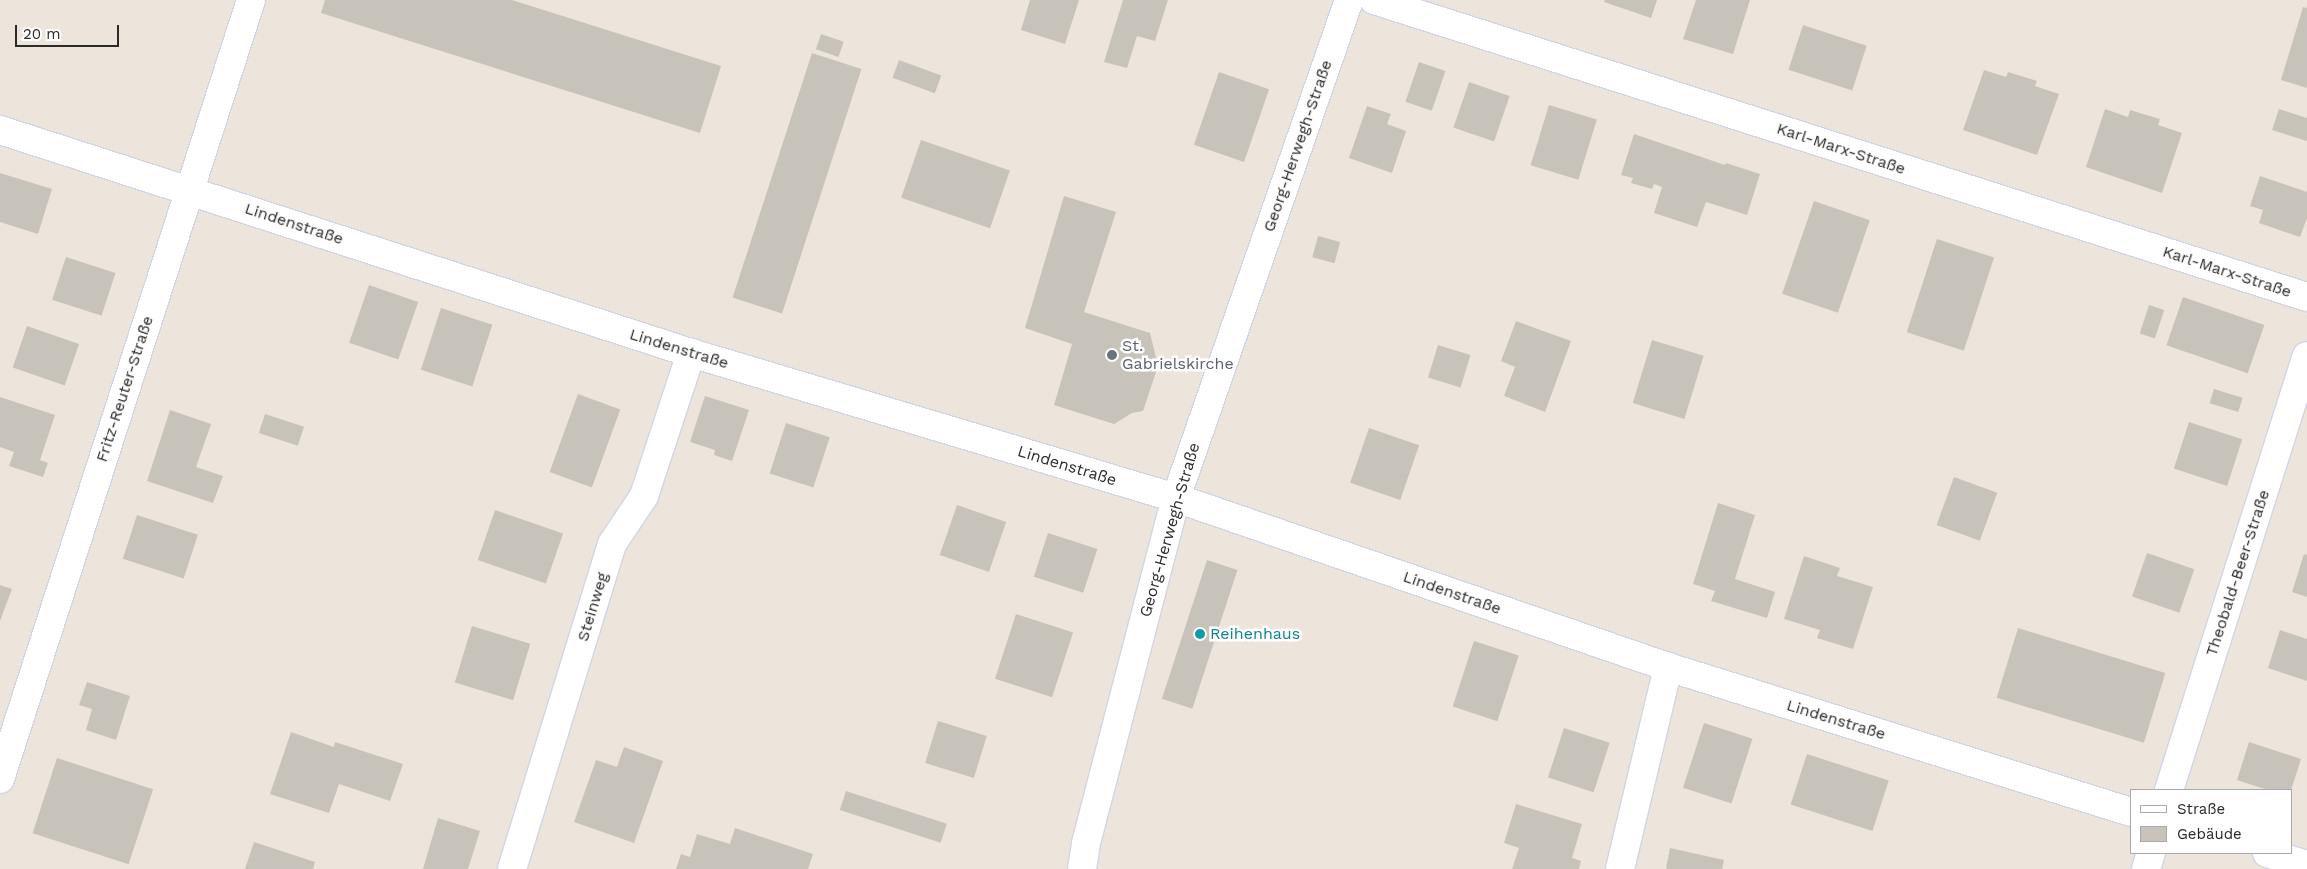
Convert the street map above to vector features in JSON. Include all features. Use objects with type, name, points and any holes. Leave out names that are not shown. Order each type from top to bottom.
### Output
[{"type":"street","name":"Fritz-Reuter-Straße","points":[[0,779],[188,190],[251,0]]},
{"type":"street","name":"Georg-Herwegh-Straße","points":[[1082,869],[1086,843],[1176,498],[1349,0]]},
{"type":"street","name":"Karl-Marx-Straße","points":[[1374,0],[2307,297]]},
{"type":"street","name":"Lindenstraße","points":[[0,130],[691,353],[1176,498],[1668,667],[2130,812]]},
{"type":"street","name":"Steinweg","points":[[512,869],[612,544],[644,496],[691,353]]},
{"type":"street","name":"Theobald-Beer-Straße","points":[[2169,789],[2307,356]]},
{"type":"street","points":[[1620,869],[1668,667]]},
{"type":"street","points":[[2146,869],[2151,854]]},
{"type":"street","points":[[2271,854],[2307,864]]},
{"type":"building","points":[[325,0],[512,0],[721,66],[700,133],[321,13]]},
{"type":"building","points":[[1030,0],[1079,0],[1065,44],[1021,30]]},
{"type":"building","points":[[1123,0],[1168,0],[1155,41],[1137,36],[1127,68],[1104,62]]},
{"type":"building","points":[[1605,0],[1657,0],[1651,18],[1604,2]]},
{"type":"building","points":[[1696,0],[1750,0],[1733,54],[1683,39]]},
{"type":"building","points":[[2303,7],[2307,8],[2307,88],[2281,80]]},
{"type":"building","points":[[1803,25],[1867,46],[1852,90],[1788,70]]},
{"type":"building","points":[[821,34],[844,42],[838,57],[816,49]]},
{"type":"building","points":[[812,53],[861,69],[782,313],[733,297]]},
{"type":"building","points":[[899,60],[941,75],[935,93],[893,78]]},
{"type":"building","points":[[1419,62],[1445,71],[1432,111],[1405,102]]},
{"type":"building","points":[[1984,70],[2006,77],[2008,72],[2037,81],[2035,86],[2059,94],[2037,155],[1963,130]]},
{"type":"building","points":[[1219,72],[1269,89],[1244,162],[1194,145]]},
{"type":"building","points":[[1469,82],[1510,96],[1494,141],[1453,127]]},
{"type":"building","points":[[1549,105],[1597,120],[1578,180],[1531,165]]},
{"type":"building","points":[[1367,106],[1391,114],[1387,124],[1406,131],[1392,173],[1349,158]]},
{"type":"building","points":[[2105,109],[2128,117],[2130,110],[2160,119],[2158,125],[2182,133],[2162,193],[2086,167]]},
{"type":"building","points":[[2279,109],[2307,118],[2307,141],[2272,130]]},
{"type":"building","points":[[1634,134],[1725,165],[1726,163],[1760,174],[1747,215],[1706,202],[1697,227],[1654,213],[1662,187],[1654,184],[1652,189],[1631,183],[1633,178],[1621,175]]},
{"type":"building","points":[[921,140],[1010,171],[990,228],[901,198]]},
{"type":"building","points":[[0,173],[52,189],[38,234],[0,222]]},
{"type":"building","points":[[2260,176],[2307,192],[2307,218],[2300,237],[2259,223],[2263,210],[2250,206]]},
{"type":"building","name":"St. Gabrielskirche","points":[[1064,196],[1116,212],[1084,312],[1150,333],[1158,366],[1143,411],[1132,413],[1114,424],[1054,405],[1072,344],[1025,328]]},
{"type":"building","points":[[1814,201],[1870,220],[1838,313],[1782,294]]},
{"type":"building","points":[[1318,236],[1340,242],[1335,263],[1312,257]]},
{"type":"building","points":[[1937,239],[1994,258],[1964,351],[1907,332]]},
{"type":"building","points":[[66,257],[115,273],[102,316],[52,300]]},
{"type":"building","points":[[369,285],[418,302],[398,360],[349,343]]},
{"type":"building","points":[[2183,297],[2264,325],[2248,373],[2166,345]]},
{"type":"building","points":[[2149,305],[2164,310],[2155,338],[2140,334]]},
{"type":"building","points":[[441,308],[492,325],[472,387],[421,370]]},
{"type":"building","points":[[1516,321],[1571,341],[1545,412],[1504,396],[1515,367],[1501,361]]},
{"type":"building","points":[[27,326],[79,344],[65,386],[13,368]]},
{"type":"building","points":[[1652,340],[1704,356],[1684,419],[1633,403]]},
{"type":"building","points":[[1438,345],[1471,355],[1461,387],[1428,378]]},
{"type":"building","points":[[2214,389],[2243,398],[2238,412],[2210,403]]},
{"type":"building","points":[[578,394],[620,409],[592,487],[550,472]]},
{"type":"building","points":[[705,396],[749,410],[732,461],[714,455],[715,450],[690,442]]},
{"type":"building","points":[[0,397],[55,415],[40,460],[48,463],[43,477],[9,466],[14,452],[0,447]]},
{"type":"building","points":[[170,410],[211,424],[196,467],[223,476],[213,503],[147,481]]},
{"type":"building","points":[[265,414],[304,427],[298,446],[259,433]]},
{"type":"building","points":[[2189,422],[2242,439],[2227,486],[2174,469]]},
{"type":"building","points":[[786,423],[830,437],[813,488],[770,473]]},
{"type":"building","points":[[1369,428],[1419,445],[1400,500],[1350,483]]},
{"type":"building","points":[[1954,477],[1997,493],[1980,541],[1937,525]]},
{"type":"building","points":[[1718,503],[1755,515],[1735,579],[1775,592],[1767,618],[1711,601],[1715,591],[1693,584]]},
{"type":"building","points":[[957,505],[1006,522],[989,572],[940,555]]},
{"type":"building","points":[[495,510],[563,533],[546,584],[478,560]]},
{"type":"building","points":[[137,515],[198,535],[184,579],[123,559]]},
{"type":"building","points":[[1048,533],[1097,549],[1083,593],[1034,577]]},
{"type":"building","points":[[2147,553],[2194,569],[2179,613],[2132,596]]},
{"type":"building","points":[[2304,554],[2307,555],[2307,597],[2292,592]]},
{"type":"building","points":[[1804,556],[1840,568],[1837,576],[1873,587],[1853,649],[1817,638],[1820,630],[1784,619]]},
{"type":"building","name":"Reihenhaus","points":[[1207,560],[1237,570],[1192,709],[1162,699]]},
{"type":"building","points":[[0,585],[12,589],[0,621]]},
{"type":"building","points":[[1016,614],[1073,633],[1052,697],[995,679]]},
{"type":"building","points":[[472,626],[530,644],[513,700],[455,682]]},
{"type":"building","points":[[2018,628],[2165,673],[2144,743],[1997,698]]},
{"type":"building","points":[[2280,630],[2307,639],[2307,681],[2268,668]]},
{"type":"building","points":[[1474,641],[1519,656],[1497,721],[1453,707]]},
{"type":"building","points":[[87,682],[130,696],[116,740],[86,730],[92,709],[79,705]]},
{"type":"building","points":[[938,721],[987,736],[974,778],[925,763]]},
{"type":"building","points":[[1704,723],[1753,739],[1731,803],[1683,788]]},
{"type":"building","points":[[1564,728],[1610,743],[1594,792],[1548,777]]},
{"type":"building","points":[[291,732],[334,747],[335,742],[403,764],[390,801],[339,784],[329,813],[270,794]]},
{"type":"building","points":[[2249,742],[2301,759],[2291,789],[2265,789],[2237,780]]},
{"type":"building","points":[[624,747],[663,761],[634,843],[574,822],[596,760],[617,767]]},
{"type":"building","points":[[1807,754],[1889,781],[1872,831],[1791,804]]},
{"type":"building","points":[[57,758],[153,789],[129,864],[33,833]]},
{"type":"building","points":[[846,791],[947,824],[941,843],[840,810]]},
{"type":"building","points":[[1516,804],[1582,824],[1572,858],[1581,861],[1579,869],[1512,869],[1519,848],[1504,843]]},
{"type":"building","points":[[438,818],[480,831],[468,869],[423,869]]},
{"type":"building","points":[[735,828],[813,854],[808,869],[676,869],[681,854],[690,857],[697,834],[730,844]]},
{"type":"building","points":[[254,842],[315,862],[313,869],[245,869]]},
{"type":"building","points":[[1670,848],[1724,860],[1722,869],[1666,869]]},
{"type":"place","name":"St. Gabrielskirche","points":[[1112,355]]},
{"type":"place","name":"Reihenhaus","points":[[1200,634]]}]
